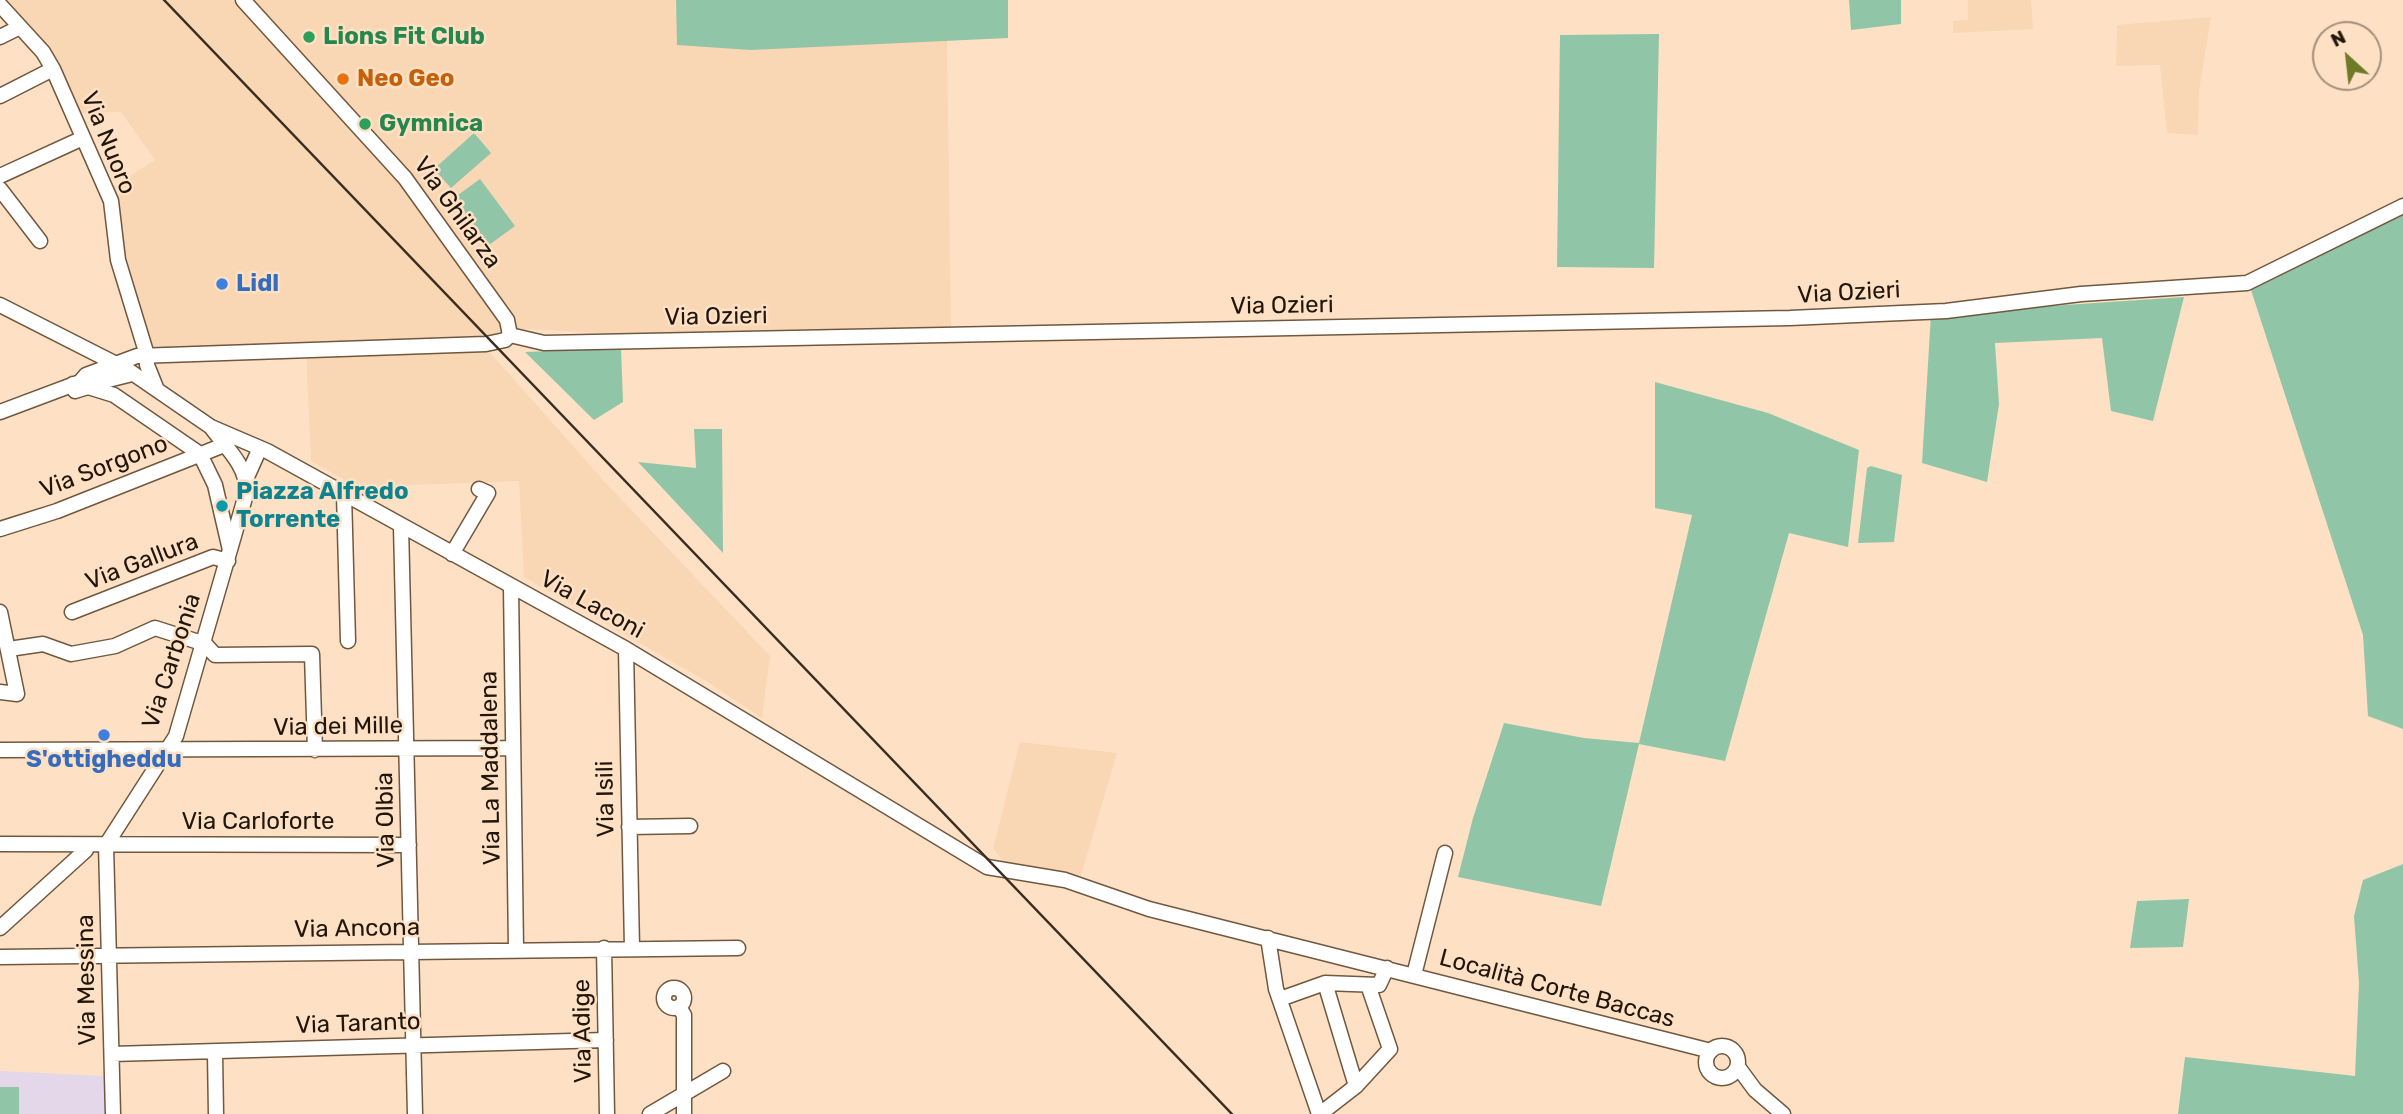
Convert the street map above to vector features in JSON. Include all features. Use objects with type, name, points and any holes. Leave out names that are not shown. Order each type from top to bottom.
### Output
[{"type":"street","name":"Via Ghilarza","points":[[243,0],[405,178],[507,320],[510,335]]},
{"type":"street","name":"Via Nuoro","points":[[0,5],[43,52],[53,69],[111,201],[118,260],[138,365]]},
{"type":"street","points":[[0,37],[20,27]]},
{"type":"street","points":[[0,96],[53,69]]},
{"type":"street","points":[[0,176],[83,138]]},
{"type":"street","points":[[0,189],[40,241]]},
{"type":"street","name":"Via Ozieri","points":[[138,365],[486,344],[505,340],[510,335],[527,341],[558,343],[1776,319],[1946,311],[2081,294],[2247,283],[2403,206]]},
{"type":"street","points":[[0,306],[113,363],[138,365]]},
{"type":"street","points":[[0,412],[76,383],[86,375],[113,363]]},
{"type":"street","points":[[76,383],[96,383],[138,365]]},
{"type":"street","name":"Via Laconi","points":[[138,365],[157,390],[211,427],[260,448],[626,649],[950,846],[987,867],[1000,870]]},
{"type":"street","points":[[76,383],[75,391],[88,387],[114,396],[200,454],[215,485],[229,556]]},
{"type":"street","points":[[211,427],[234,454],[247,477]]},
{"type":"street","name":"Via Sorgono","points":[[0,529],[57,511],[224,445]]},
{"type":"street","name":"Via Carbonia","points":[[106,845],[176,736],[205,644],[247,491],[247,477],[260,448]]},
{"type":"street","points":[[452,554],[488,494],[479,489]]},
{"type":"street","points":[[344,494],[348,641]]},
{"type":"street","name":"Via Olbia","points":[[401,526],[415,1114]]},
{"type":"street","name":"Via Gallura","points":[[72,612],[213,557],[229,556]]},
{"type":"street","name":"Via La Maddalena","points":[[511,587],[516,949]]},
{"type":"street","points":[[0,612],[17,694],[0,692]]},
{"type":"street","points":[[9,649],[43,643],[71,654],[115,646],[155,628],[205,644],[215,654],[312,654],[316,750]]},
{"type":"street","name":"Via Isili","points":[[626,649],[632,948]]},
{"type":"street","name":"Via dei Mille","points":[[0,750],[164,752],[513,748]]},
{"type":"street","points":[[629,827],[690,826]]},
{"type":"street","name":"Via Carloforte","points":[[0,844],[409,845]]},
{"type":"street","points":[[0,928],[86,850],[87,845]]},
{"type":"street","name":"Via Messina","points":[[106,845],[113,1114]]},
{"type":"street","name":"Località Corte Baccas","points":[[1414,975],[1445,853]]},
{"type":"street","name":"Località Corte Baccas","points":[[1000,870],[1065,880],[1149,909],[1689,1047],[1709,1056]]},
{"type":"street","points":[[1268,938],[1280,999],[1320,1114],[1356,1086],[1390,1049],[1368,985]]},
{"type":"street","name":"Via Adige","points":[[604,948],[607,1114]]},
{"type":"street","name":"Via Ancona","points":[[0,957],[738,948]]},
{"type":"street","points":[[1280,999],[1325,983],[1379,985],[1387,968]]},
{"type":"street","points":[[1325,983],[1356,1086]]},
{"type":"street","points":[[679,1007],[684,1015],[684,1114]]},
{"type":"street","name":"Via Taranto","points":[[112,1054],[606,1040]]},
{"type":"street","points":[[1718,1047],[1731,1049],[1737,1056],[1732,1072],[1714,1076],[1707,1069],[1709,1056],[1718,1047]]},
{"type":"street","points":[[215,1053],[216,1114]]},
{"type":"street","points":[[650,1114],[723,1071]]},
{"type":"street","points":[[1732,1072],[1783,1114]]},
{"type":"shaded area","points":[[3,0],[676,0],[675,10],[751,50],[947,39],[951,330],[767,342],[526,329],[479,340],[604,481],[770,656],[762,718],[706,681],[524,577],[519,481],[357,487],[311,461],[306,350],[147,355],[106,191],[155,160],[121,112],[79,113],[55,57]]},
{"type":"shaded area","points":[[1968,0],[2031,0],[2033,29],[1953,33],[1953,21],[1968,20]]},
{"type":"shaded area","points":[[2211,17],[2199,91],[2198,135],[2167,133],[2160,65],[2116,66],[2117,25]]},
{"type":"shaded area","points":[[1020,742],[1117,753],[1080,879],[1006,864],[993,849]]},
{"type":"shaded area","points":[[0,1071],[106,1076],[105,1114],[0,1114]]},
{"type":"green space","points":[[676,0],[1008,0],[1008,38],[751,50],[677,45]]},
{"type":"green space","points":[[1849,0],[1901,0],[1901,24],[1851,30]]},
{"type":"green space","points":[[1659,34],[1654,268],[1557,267],[1560,35]]},
{"type":"green space","points":[[474,133],[491,153],[451,188],[434,169]]},
{"type":"green space","points":[[480,179],[515,226],[489,245],[454,198]]},
{"type":"green space","points":[[2403,215],[2403,729],[2368,716],[2363,635],[2251,290]]},
{"type":"green space","points":[[2184,297],[2153,421],[2111,411],[2102,338],[1995,343],[1999,404],[1987,482],[1922,463],[1931,314]]},
{"type":"green space","points":[[621,348],[623,402],[594,420],[525,352]]},
{"type":"green space","points":[[1655,382],[1768,413],[1859,450],[1848,547],[1789,533],[1725,761],[1639,744],[1601,906],[1458,877],[1473,818],[1504,723],[1584,738],[1639,743],[1692,515],[1655,508]]},
{"type":"green space","points":[[694,429],[722,429],[723,553],[638,462],[696,468]]},
{"type":"green space","points":[[1871,466],[1902,475],[1894,542],[1858,543],[1867,468]]},
{"type":"green space","points":[[2403,864],[2403,1114],[2178,1114],[2185,1057],[2355,1076],[2359,983],[2354,916],[2363,880]]},
{"type":"green space","points":[[2189,899],[2183,947],[2130,948],[2137,901]]},
{"type":"green space","points":[[0,1087],[19,1087],[19,1114],[0,1114]]},
{"type":"railway","points":[[164,0],[1232,1114]]},
{"type":"place","name":"Lions Fit Club","points":[[309,37]]},
{"type":"place","name":"Neo Geo","points":[[343,79]]},
{"type":"place","name":"Gymnica","points":[[365,124]]},
{"type":"place","name":"Lidl","points":[[222,284]]},
{"type":"place","name":"Piazza Alfredo Torrente","points":[[222,506]]},
{"type":"place","name":"S'ottigheddu","points":[[104,735]]}]
